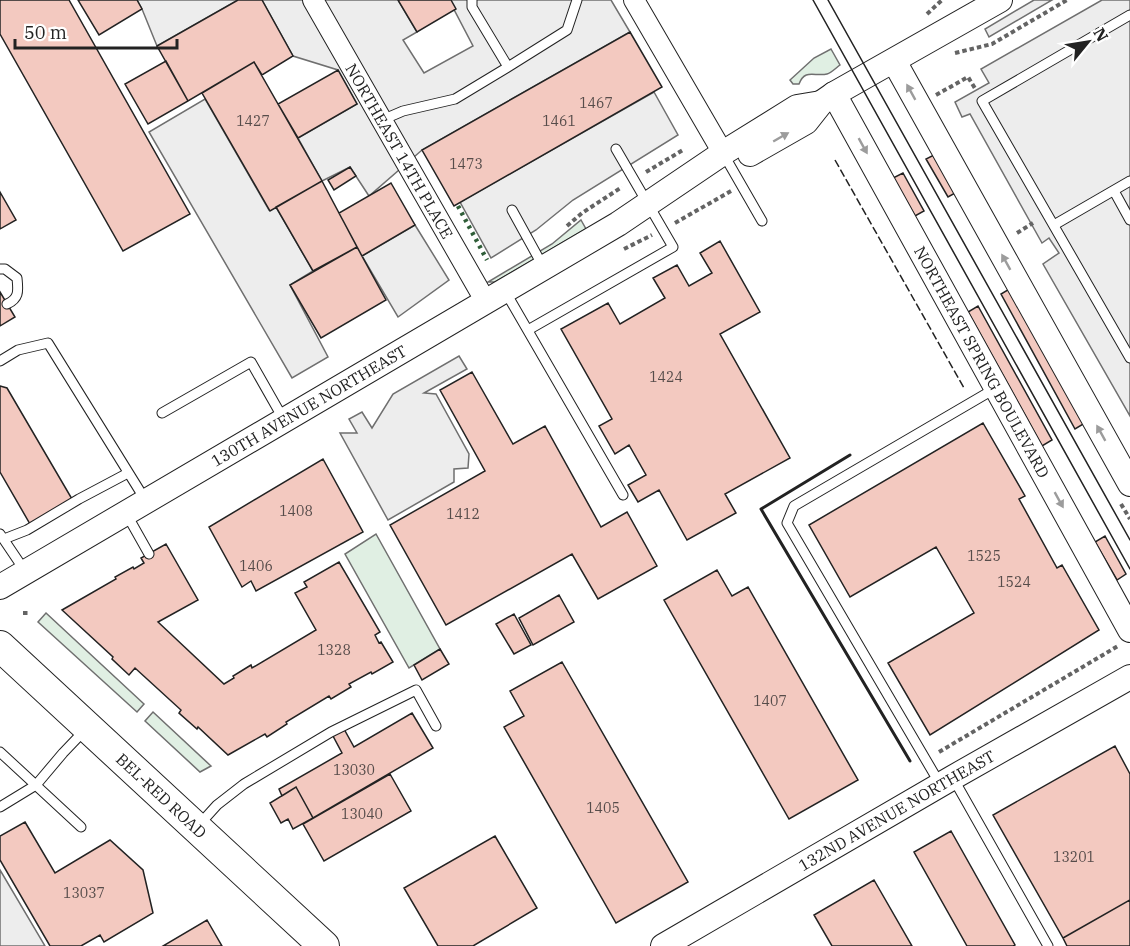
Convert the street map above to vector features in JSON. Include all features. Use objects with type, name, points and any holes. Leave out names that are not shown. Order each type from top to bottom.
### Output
[{"type":"main road","name":"BEL-RED ROAD","points":[[0,646],[324,946]]},
{"type":"street","name":"NORTHEAST 14TH PLACE","points":[[313,0],[382,120],[496,296]]},
{"type":"street","points":[[634,0],[727,159]]},
{"type":"street","name":"130TH AVENUE NORTHEAST","points":[[0,587],[727,159],[806,122],[828,99],[1000,0]]},
{"type":"street","points":[[894,61],[1130,484]]},
{"type":"street","name":"NORTHEAST SPRING BOULEVARD","points":[[828,99],[996,388],[1127,636]]},
{"type":"street","name":"132ND AVENUE NORTHEAST","points":[[663,946],[941,777],[1130,677]]},
{"type":"lane","points":[[472,0],[472,7],[508,67]]},
{"type":"lane","points":[[382,120],[403,111],[455,99],[508,67],[567,30],[577,0]]},
{"type":"lane","points":[[1130,15],[982,101],[1130,358]]},
{"type":"lane","points":[[528,330],[674,247],[616,149]]},
{"type":"lane","points":[[727,159],[762,221]]},
{"type":"lane","points":[[1054,225],[1130,181]]},
{"type":"lane","points":[[1114,191],[1130,220]]},
{"type":"lane","points":[[512,210],[544,268]]},
{"type":"lane","points":[[0,269],[6,269],[17,278],[18,292],[13,302],[7,304]]},
{"type":"lane","points":[[496,296],[528,330],[622,495]]},
{"type":"lane","points":[[0,361],[18,350],[48,343],[128,473],[149,554]]},
{"type":"lane","points":[[162,412],[251,362],[284,420]]},
{"type":"lane","points":[[996,388],[794,506],[787,523],[941,777],[1048,946]]},
{"type":"lane","points":[[25,572],[2,536],[27,530],[128,473]]},
{"type":"lane","points":[[196,828],[217,805],[244,784],[331,732],[416,690],[436,726]]},
{"type":"lane","points":[[0,807],[36,785],[88,727]]},
{"type":"lane","points":[[0,752],[81,827]]},
{"type":"path","points":[[952,54],[992,44],[1067,0]]},
{"type":"path","points":[[934,96],[969,76],[982,101]]},
{"type":"path","points":[[1017,233],[1033,223]]},
{"type":"path","points":[[941,777],[938,752],[1127,636]]},
{"type":"green space","points":[[831,49],[840,65],[823,75],[804,76],[799,84],[793,84],[790,80],[814,58]]},
{"type":"green space","points":[[581,220],[586,229],[495,282],[488,282],[552,244]]},
{"type":"green space","points":[[376,534],[440,649],[409,668],[345,554]]},
{"type":"green space","points":[[46,613],[144,704],[137,712],[38,622]]},
{"type":"green space","points":[[153,712],[211,766],[200,772],[145,721]]},
{"type":"shaded area","points":[[137,0],[238,0],[157,46]]},
{"type":"shaded area","points":[[262,0],[398,0],[417,32],[403,40],[424,73],[473,46],[449,0],[611,0],[630,32],[422,150],[369,196],[350,167],[322,181],[298,138],[357,104],[338,70],[293,56]]},
{"type":"shaded area","points":[[1034,0],[1052,0],[989,37],[985,29]]},
{"type":"shaded area","points":[[1102,0],[1130,0],[1130,416],[1043,264],[1059,253],[1049,238],[1042,243],[970,114],[962,117],[955,102],[989,83],[981,69]]},
{"type":"shaded area","points":[[654,92],[678,135],[573,200],[536,230],[491,258],[460,202]]},
{"type":"shaded area","points":[[205,99],[269,210],[276,207],[313,271],[290,285],[328,357],[292,378],[149,132]]},
{"type":"shaded area","points":[[415,225],[449,280],[398,317],[362,256]]},
{"type":"shaded area","points":[[459,356],[467,369],[424,393],[436,394],[469,454],[468,468],[454,469],[454,482],[388,520],[340,433],[357,433],[349,419],[362,412],[372,428],[393,394]]},
{"type":"shaded area","points":[[0,870],[45,946],[0,946]]},
{"type":"building","points":[[0,0],[69,0],[190,214],[123,251],[0,34]]},
{"type":"building","points":[[78,0],[137,0],[142,9],[99,35]]},
{"type":"building","points":[[238,0],[262,0],[293,56],[262,75],[254,62],[188,101],[157,46]]},
{"type":"building","points":[[398,0],[451,0],[456,9],[417,32]]},
{"type":"building","points":[[630,32],[662,87],[454,206],[422,150]]},
{"type":"building","points":[[166,61],[188,101],[148,124],[125,84]]},
{"type":"building","points":[[254,62],[322,181],[270,211],[202,93]]},
{"type":"building","points":[[338,70],[357,104],[298,138],[278,104]]},
{"type":"building","points":[[936,154],[957,192],[948,197],[926,159]]},
{"type":"building","points":[[350,167],[356,176],[334,190],[328,180]]},
{"type":"building","points":[[903,173],[924,211],[915,216],[893,178]]},
{"type":"building","points":[[322,181],[357,247],[313,271],[276,207]]},
{"type":"building","points":[[391,183],[415,225],[362,256],[339,213]]},
{"type":"building","points":[[0,192],[16,220],[0,229]]},
{"type":"building","points":[[720,241],[760,312],[720,334],[790,458],[725,494],[736,513],[687,540],[659,490],[638,502],[628,485],[646,475],[629,445],[615,454],[599,426],[612,419],[561,329],[608,303],[620,324],[665,298],[653,278],[677,265],[689,286],[712,273],[700,253]]},
{"type":"building","points":[[357,247],[386,300],[321,338],[290,285]]},
{"type":"building","points":[[1011,288],[1085,423],[1075,429],[1001,294]]},
{"type":"building","points":[[0,292],[15,317],[0,326]]},
{"type":"building","points":[[978,306],[1052,440],[1042,446],[968,312]]},
{"type":"building","points":[[472,372],[513,444],[545,426],[601,527],[627,512],[657,566],[598,599],[572,554],[446,625],[390,525],[485,471],[440,390]]},
{"type":"building","points":[[0,386],[7,388],[72,499],[30,524],[0,472]]},
{"type":"building","points":[[983,423],[1025,496],[1019,499],[1057,568],[1062,565],[1099,630],[930,735],[888,663],[974,613],[936,547],[850,597],[809,525]]},
{"type":"building","points":[[323,459],[363,532],[256,591],[251,581],[242,587],[209,527]]},
{"type":"building","points":[[1105,536],[1126,574],[1117,580],[1095,542]]},
{"type":"building","points":[[166,544],[198,600],[158,622],[224,684],[251,665],[252,668],[316,630],[295,593],[307,587],[304,582],[339,562],[380,632],[375,635],[379,643],[381,642],[393,662],[349,684],[351,687],[331,699],[329,696],[286,722],[287,724],[267,737],[265,734],[228,755],[179,713],[181,710],[135,668],[129,675],[62,610],[116,579],[115,577],[144,563],[141,558]]},
{"type":"building","points":[[717,570],[732,596],[748,587],[858,780],[789,819],[664,600]]},
{"type":"building","points":[[559,595],[574,622],[533,645],[519,618]]},
{"type":"building","points":[[514,614],[531,645],[514,654],[496,624]]},
{"type":"building","points":[[440,649],[449,664],[422,680],[414,665]]},
{"type":"building","points":[[562,662],[688,882],[616,923],[504,727],[524,716],[510,691]]},
{"type":"building","points":[[412,713],[433,748],[313,818],[296,787],[282,796],[279,789],[342,753],[333,736],[344,729],[354,747]]},
{"type":"building","points":[[1115,746],[1130,774],[1130,900],[1063,938],[993,815]]},
{"type":"building","points":[[390,774],[411,811],[324,861],[303,824]]},
{"type":"building","points":[[296,787],[313,818],[293,829],[288,819],[281,823],[270,803]]},
{"type":"building","points":[[25,822],[55,873],[110,840],[143,870],[153,913],[104,942],[100,935],[81,946],[50,946],[0,860],[0,836]]},
{"type":"building","points":[[951,831],[1015,945],[967,946],[914,852]]},
{"type":"building","points":[[495,836],[537,908],[473,946],[438,946],[404,888]]},
{"type":"building","points":[[874,880],[912,946],[832,946],[814,915]]},
{"type":"building","points":[[1130,900],[1130,946],[1067,946],[1063,938]]},
{"type":"building","points":[[207,920],[222,946],[163,946]]},
{"type":"tram line","points":[[813,0],[1130,569]]},
{"type":"tram line","points":[[828,0],[1130,540]]},
{"type":"hedge","points":[[458,206],[487,260]]},
{"type":"fence","points":[[835,160],[964,388]]},
{"type":"wall","points":[[850,455],[761,509],[910,761]]}]
